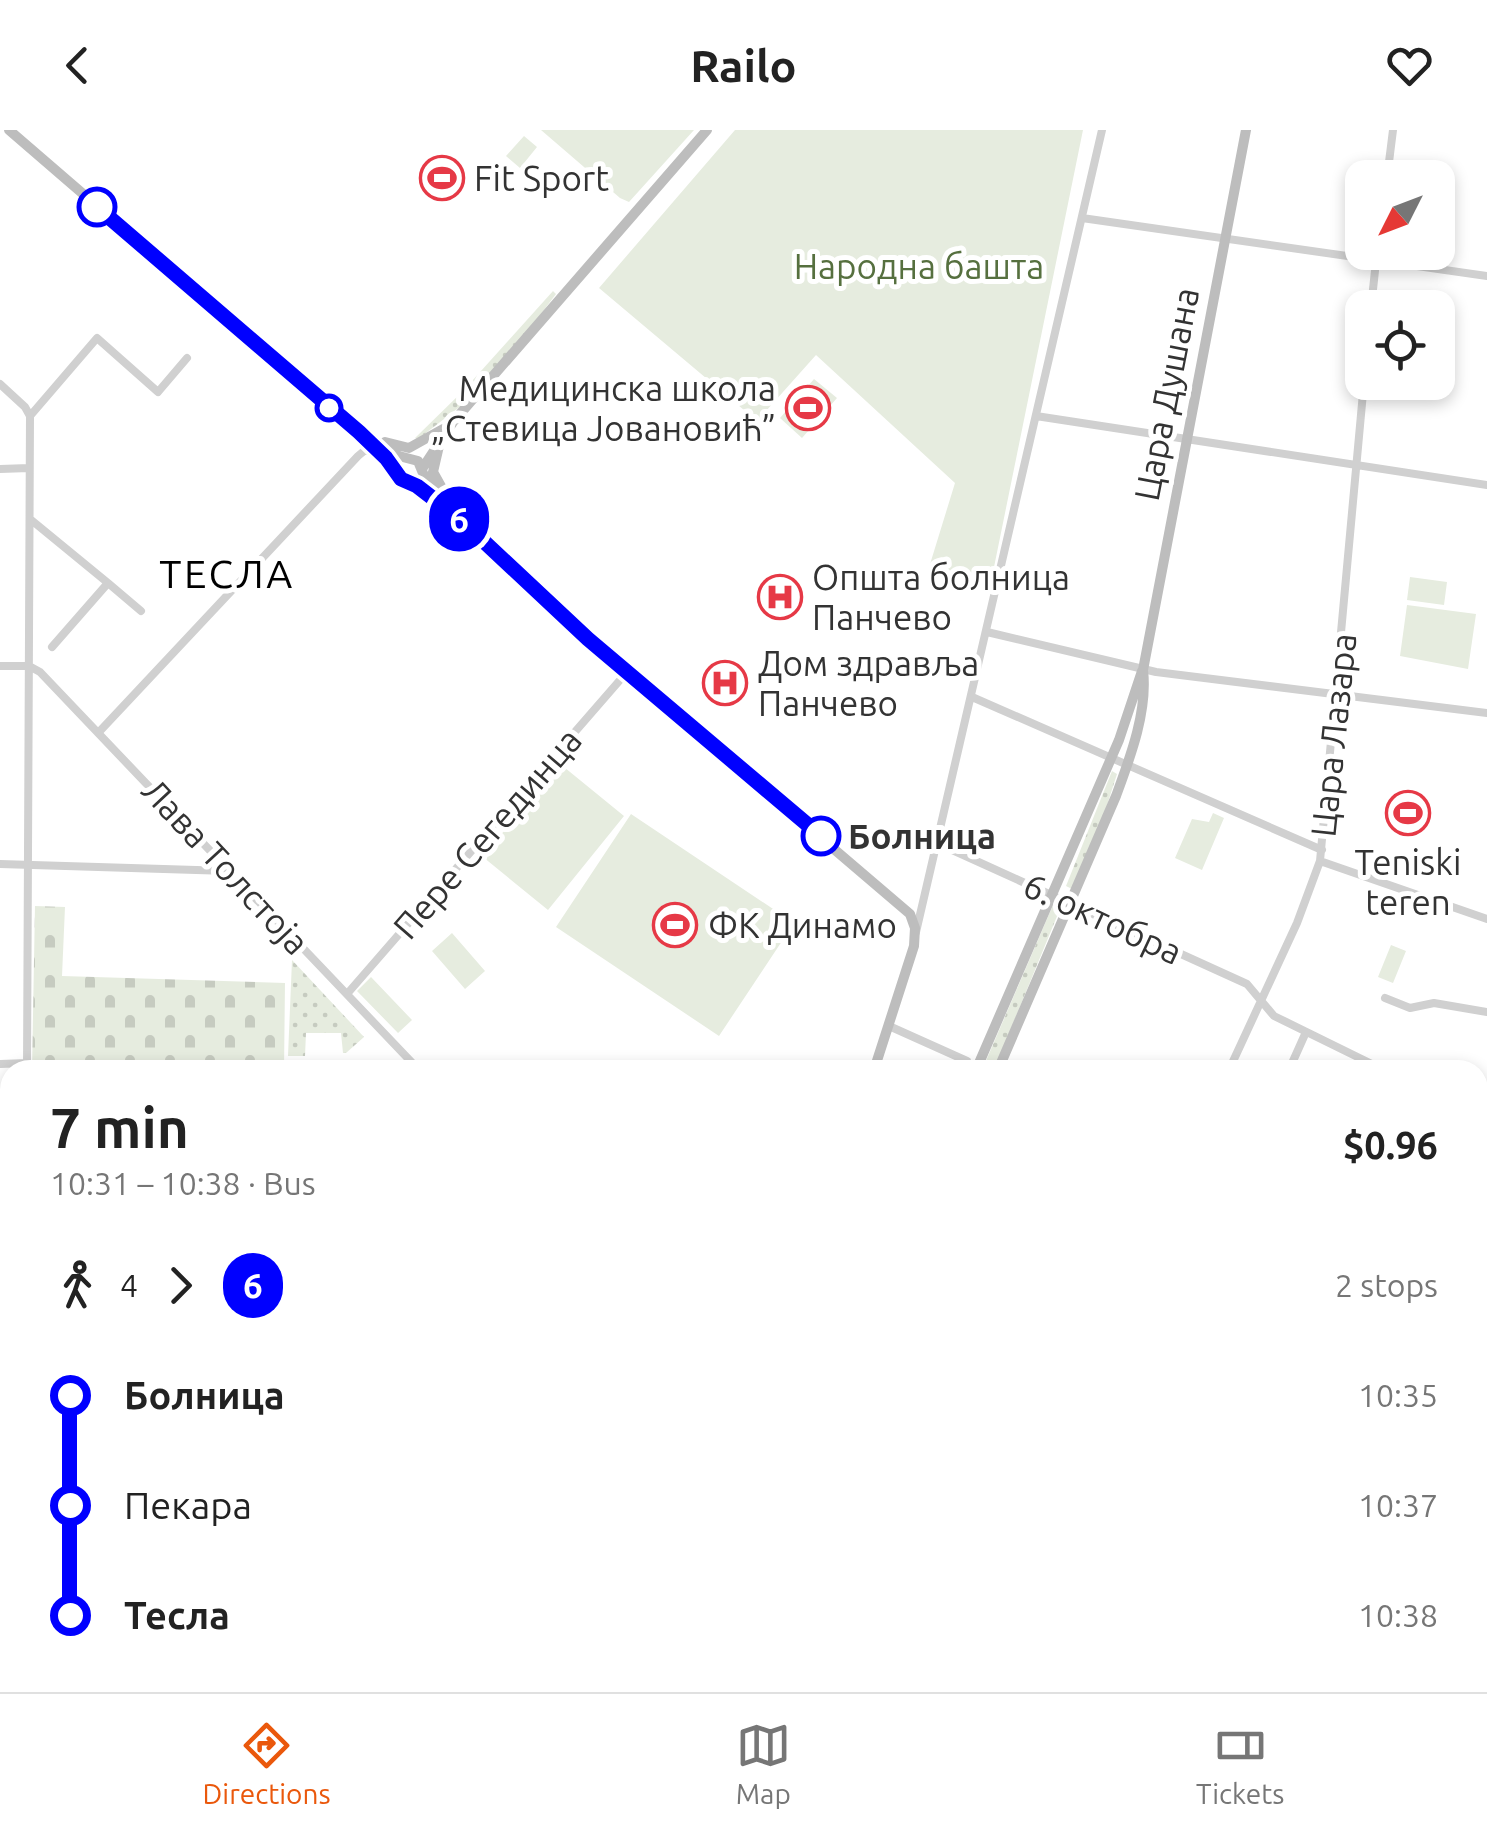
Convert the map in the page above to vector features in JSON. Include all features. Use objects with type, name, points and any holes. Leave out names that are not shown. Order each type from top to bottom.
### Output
[{"type":"street","points":[[8,130],[359,432],[401,479],[461,520],[627,672],[904,907],[914,921],[915,936]]},
{"type":"street","points":[[397,472],[398,463],[441,435],[453,422],[707,130]]},
{"type":"street","points":[[877,1060],[926,898],[1102,130]]},
{"type":"street","name":"Цара Душана","points":[[980,1060],[1111,758],[1142,670],[1246,130]]},
{"type":"street","points":[[1389,160],[1393,130]]},
{"type":"street","points":[[1082,218],[1224,240],[1345,253]]},
{"type":"street","points":[[1454,270],[1487,276]]},
{"type":"street","points":[[27,1060],[30,416],[97,338],[158,392],[186,358]]},
{"type":"street","points":[[0,384],[30,416]]},
{"type":"street","name":"Цара Лазара","points":[[1233,1060],[1320,862],[1362,400]]},
{"type":"street","points":[[1036,416],[1487,486]]},
{"type":"street","points":[[359,432],[418,461],[461,520]]},
{"type":"street","points":[[372,439],[410,448],[441,435]]},
{"type":"street","points":[[410,483],[418,480],[441,435]]},
{"type":"street","points":[[441,435],[433,472],[452,509]]},
{"type":"street","points":[[99,732],[358,456],[364,451],[378,450]]},
{"type":"street","points":[[0,468],[30,468]]},
{"type":"street","points":[[30,519],[141,611]]},
{"type":"street","points":[[52,647],[108,584]]},
{"type":"street","points":[[987,632],[1142,670],[1487,713]]},
{"type":"street","points":[[0,666],[29,666]]},
{"type":"street","name":"Лава Толстоја","points":[[29,666],[40,672],[99,732],[409,1060]]},
{"type":"street","name":"Цара Душана","points":[[1002,1060],[1128,765],[1142,703],[1142,670]]},
{"type":"street","name":"Пере Сегединца","points":[[346,994],[627,672]]},
{"type":"street","points":[[972,697],[1322,850]]},
{"type":"street","name":"6. октобра","points":[[939,844],[1247,984],[1268,1013],[1363,1060]]},
{"type":"street","points":[[1320,862],[1487,918]]},
{"type":"street","points":[[0,864],[229,871]]},
{"type":"street","points":[[904,907],[926,898]]},
{"type":"street","points":[[1386,998],[1410,1008],[1434,1004],[1487,1012]]},
{"type":"street","points":[[889,1026],[965,1060]]},
{"type":"street","points":[[1293,1060],[1306,1032]]},
{"type":"green space","points":[[541,130],[694,130],[629,202]]},
{"type":"green space","name":"Народна башта","points":[[735,130],[1083,130],[993,572],[927,574],[955,483],[816,355],[757,421],[599,288]]},
{"type":"green space","points":[[524,136],[537,147],[520,168],[506,156]]},
{"type":"green space","points":[[553,291],[556,294],[525,335],[461,406],[415,438],[463,391]]},
{"type":"green space","name":"Медицинска школа „Стевица Јовановић”","points":[[814,379],[837,398],[802,438],[780,418]]},
{"type":"green space","points":[[1410,577],[1447,582],[1444,605],[1407,600]]},
{"type":"green space","points":[[1407,605],[1476,614],[1468,669],[1400,656]]},
{"type":"green space","points":[[559,763],[624,816],[548,910],[483,857]]},
{"type":"green space","points":[[1112,771],[1117,774],[1100,827],[1072,889],[1066,886]]},
{"type":"green space","name":"Teniski teren","points":[[1391,800],[1430,810],[1425,828],[1386,816]]},
{"type":"green space","points":[[1213,813],[1224,818],[1202,870],[1175,858],[1192,819],[1209,822]]},
{"type":"green space","name":"ФК Динамо","points":[[631,814],[794,923],[719,1036],[556,927]]},
{"type":"green space","points":[[1053,905],[1060,909],[998,1060],[986,1060]]},
{"type":"green space","points":[[35,906],[65,907],[62,976],[285,983],[284,1060],[32,1060]]},
{"type":"green space","points":[[452,933],[485,971],[465,989],[432,951]]},
{"type":"green space","points":[[1391,945],[1406,951],[1393,983],[1378,977]]},
{"type":"green space","points":[[292,960],[364,1037],[346,1053],[341,1033],[306,1033],[305,1056],[288,1056]]},
{"type":"green space","points":[[371,977],[412,1020],[398,1033],[357,991]]},
{"type":"bus line","name":"6","points":[[97,207],[359,432],[401,479],[417,486],[461,520],[588,639],[821,836]]},
{"type":"place","name":"Fit Sport","points":[[442,178]]},
{"type":"place","name":"Медицинска школа „Стевица Јовановић”","points":[[808,408]]},
{"type":"place","name":"Општа болница Панчево","points":[[780,597]]},
{"type":"place","name":"Дом здравља Панчево","points":[[725,683]]},
{"type":"place","name":"Teniski teren","points":[[1408,813]]},
{"type":"place","name":"Болница","points":[[821,836]]},
{"type":"place","name":"ФК Динамо","points":[[675,925]]},
{"type":"district","name":"ТЕСЛА","points":[[227,573]]}]
